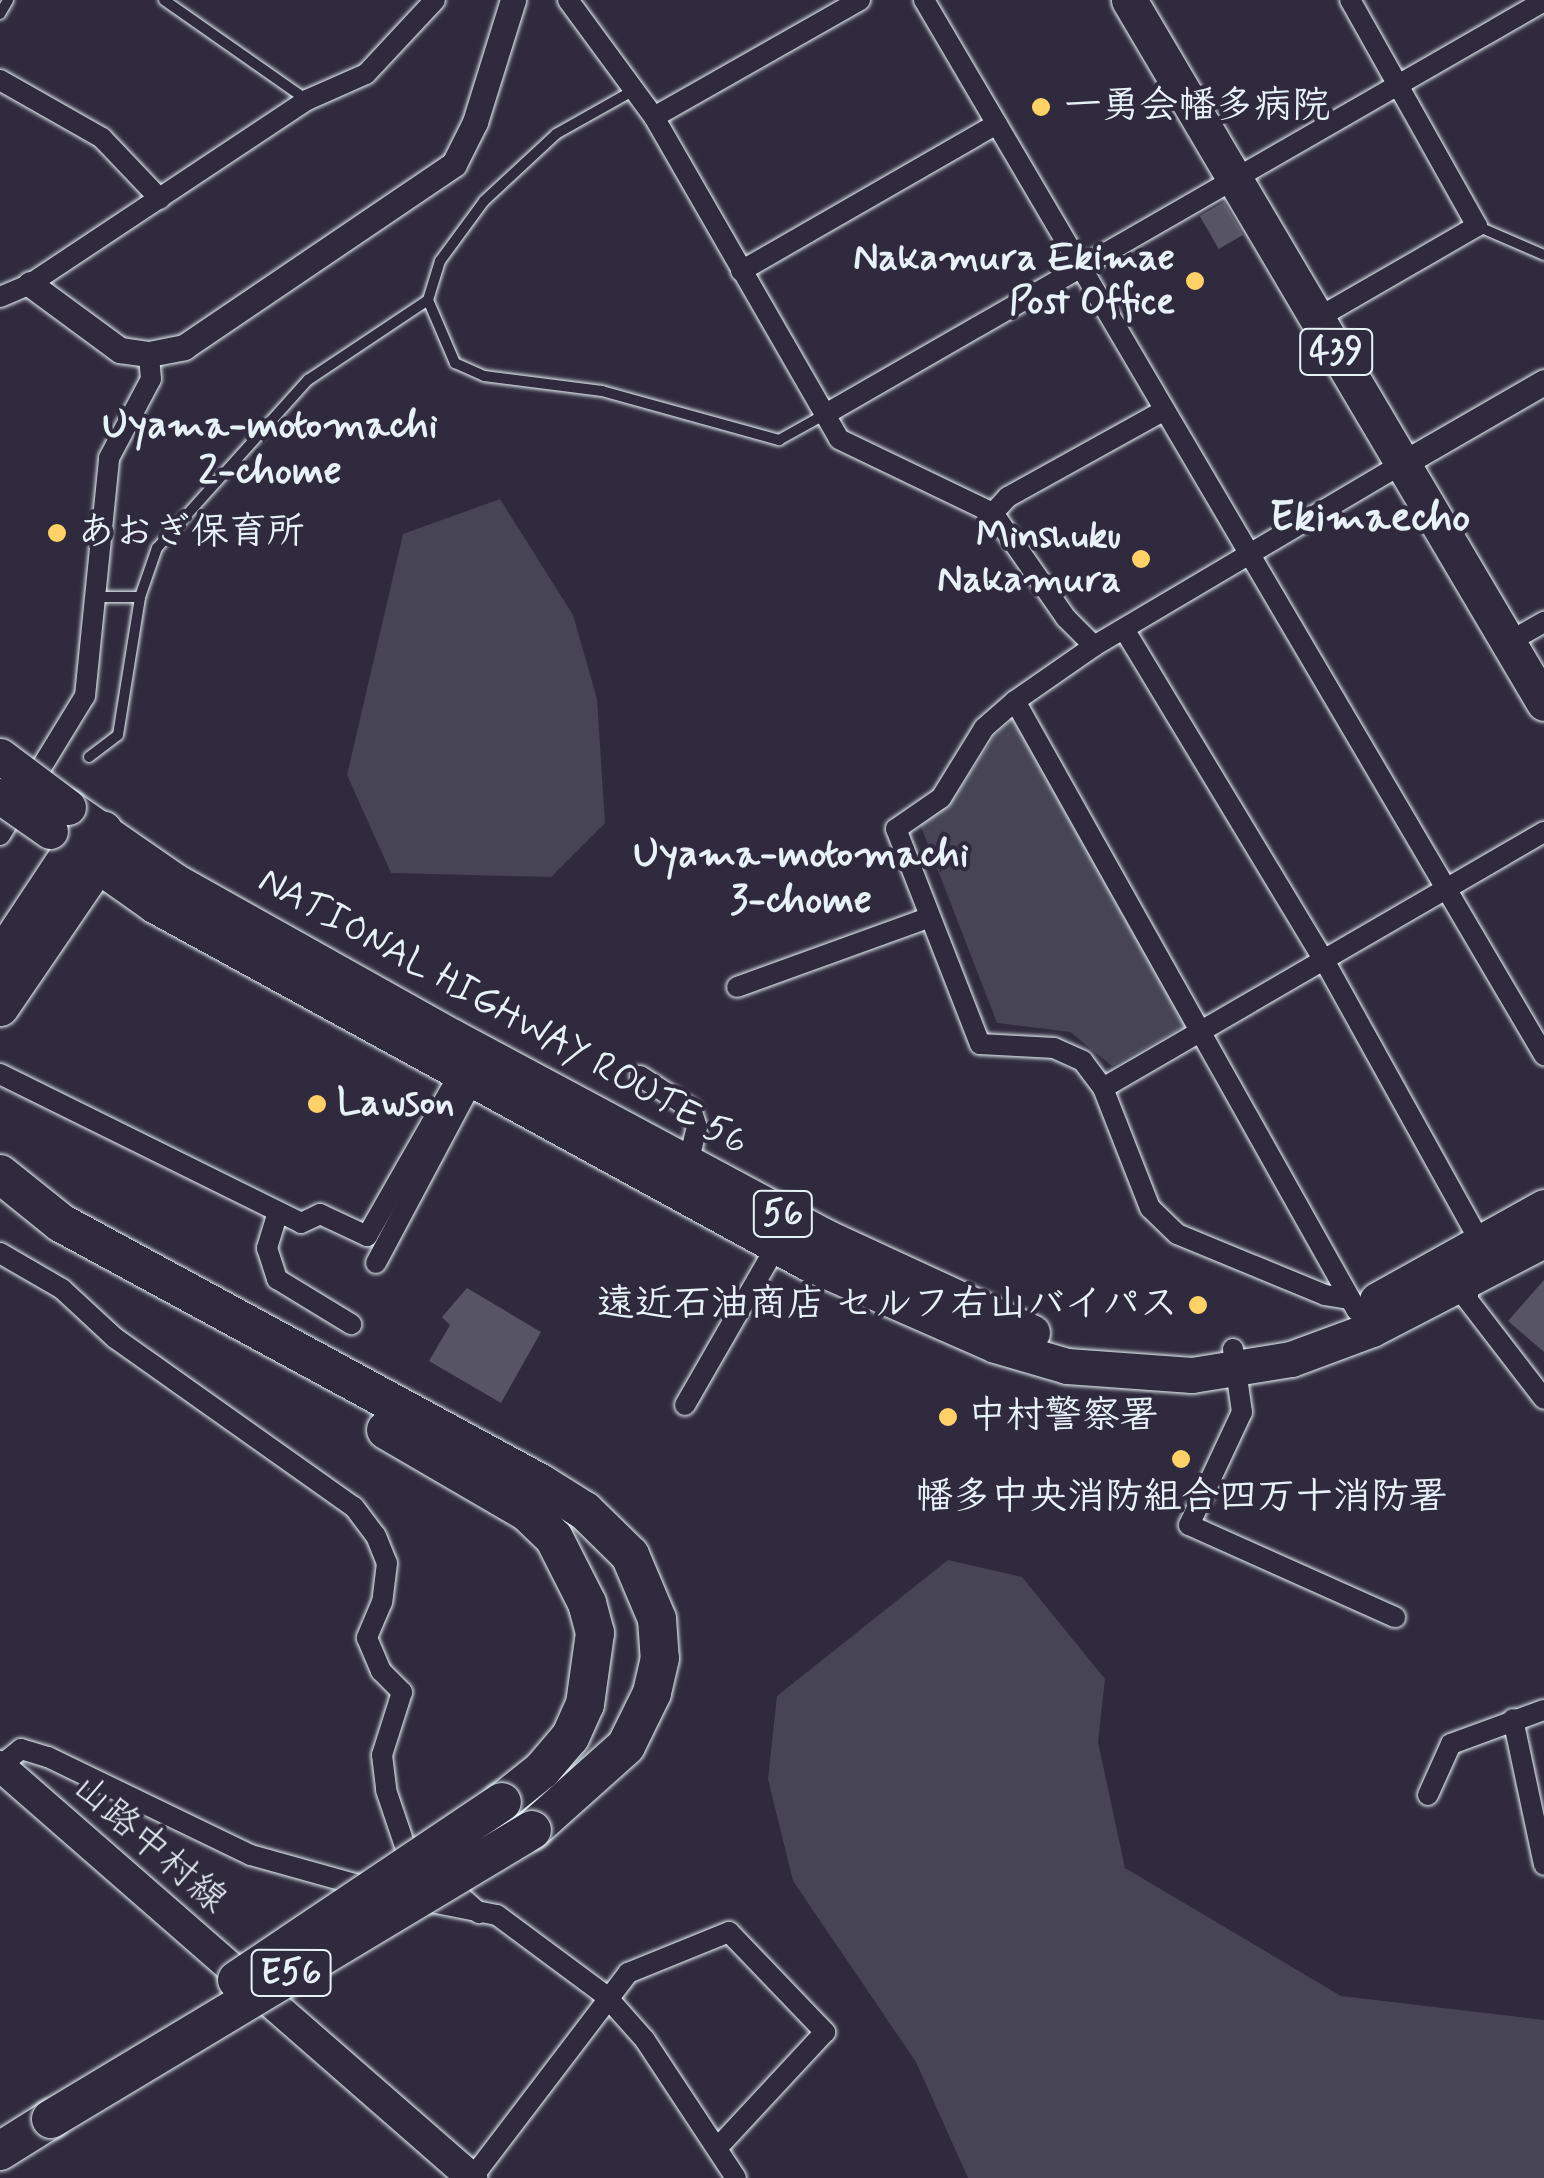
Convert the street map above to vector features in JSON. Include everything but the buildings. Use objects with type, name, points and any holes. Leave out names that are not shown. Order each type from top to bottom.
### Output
[{"type":"highway","name":"439","points":[[1129,0],[1544,703]]},
{"type":"highway","name":"NATIONAL HIGHWAY ROUTE 56","points":[[0,756],[78,836]]},
{"type":"highway","name":"NATIONAL HIGHWAY ROUTE 56","points":[[0,796],[175,881],[471,1070],[784,1232],[945,1325],[1067,1366],[1192,1376],[1285,1340],[1544,1207]]},
{"type":"highway","points":[[0,960],[78,836]]},
{"type":"highway","points":[[0,1007],[78,836]]},
{"type":"highway","name":"NATIONAL HIGHWAY ROUTE 56","points":[[471,1070],[688,1162],[784,1232]]},
{"type":"highway","name":"E56","points":[[0,1174],[61,1224],[540,1483],[584,1511],[630,1555],[658,1619],[652,1693],[626,1746],[532,1830],[0,2151]]},
{"type":"highway","name":"E56","points":[[0,1210],[48,1243],[475,1479],[554,1538],[587,1603],[594,1666],[570,1737],[502,1802],[285,1945],[51,2119]]},
{"type":"highway","name":"NATIONAL HIGHWAY ROUTE 56","points":[[1234,1360],[1357,1335],[1544,1240]]},
{"type":"main road","name":"山路中村線","points":[[0,1766],[472,2178]]},
{"type":"street","points":[[0,298],[30,284],[308,100],[366,74],[434,0]]},
{"type":"street","points":[[30,284],[120,350],[150,354],[184,346],[388,214],[454,164],[475,122],[513,0]]},
{"type":"street","points":[[568,0],[654,117],[839,439],[873,459],[993,514],[1066,618],[1094,646]]},
{"type":"street","points":[[654,117],[860,0]]},
{"type":"street","points":[[924,0],[1544,1055]]},
{"type":"street","points":[[1316,319],[1478,226],[1350,0]]},
{"type":"street","points":[[824,416],[1544,0]]},
{"type":"street","points":[[0,80],[102,138],[160,198]]},
{"type":"street","points":[[741,271],[996,124]]},
{"type":"street","points":[[0,835],[85,696],[109,458],[151,379],[150,354]]},
{"type":"street","points":[[1353,1305],[1177,1234],[1150,1208],[1104,1088],[1083,1061],[1054,1048],[980,1044],[896,829],[941,798],[984,728],[1094,646],[1544,382]]},
{"type":"street","points":[[993,514],[1008,498],[1165,410]]},
{"type":"street","points":[[1508,643],[1544,622]]},
{"type":"street","points":[[1124,629],[1324,960],[1480,1241],[1467,1299],[1544,1398]]},
{"type":"street","points":[[1015,702],[1353,1305]]},
{"type":"street","points":[[1104,1088],[1544,832]]},
{"type":"street","points":[[737,986],[930,918]]},
{"type":"street","points":[[0,1074],[278,1212],[301,1222],[320,1214],[366,1236],[471,1070]]},
{"type":"street","points":[[376,1263],[471,1070]]},
{"type":"street","points":[[640,1076],[691,1110],[697,1127],[688,1162]]},
{"type":"street","points":[[278,1212],[267,1248],[277,1279],[351,1324]]},
{"type":"street","points":[[685,1405],[784,1232]]},
{"type":"street","points":[[0,1253],[62,1290],[114,1338],[354,1507],[376,1536],[387,1563],[382,1602],[366,1638],[382,1671],[402,1692],[382,1755],[386,1790],[405,1846],[480,1912]]},
{"type":"street","points":[[1234,1360],[1242,1412],[1189,1525],[1395,1617]]},
{"type":"street","points":[[1428,1794],[1451,1744],[1544,1710]]},
{"type":"street","points":[[1513,1719],[1544,1865]]},
{"type":"street","points":[[0,1766],[21,1749],[48,1757],[251,1855],[480,1912],[533,1936],[606,1996],[718,2147],[736,2178]]},
{"type":"street","points":[[472,2178],[606,1996],[628,1973],[728,1932],[826,2032],[718,2147]]},
{"type":"lane","points":[[0,14],[8,0]]},
{"type":"lane","points":[[164,0],[308,100]]},
{"type":"lane","points":[[89,757],[118,735],[140,598],[157,548],[308,380],[428,300],[440,261],[484,200],[556,134],[635,90]]},
{"type":"lane","points":[[1478,226],[1544,255]]},
{"type":"lane","points":[[428,300],[455,363],[484,376],[602,391],[778,440],[824,416]]},
{"type":"lane","points":[[95,597],[140,598]]},
{"type":"shaded area","points":[[500,499],[573,615],[597,699],[605,823],[551,877],[391,873],[347,775],[403,534]]},
{"type":"shaded area","points":[[1019,713],[1194,1021],[1112,1066],[1070,1032],[997,1023],[920,824],[949,805],[996,734]]},
{"type":"shaded area","points":[[948,1560],[1022,1577],[1105,1679],[1098,1742],[1125,1868],[1341,1996],[1544,2020],[1544,2178],[968,2178],[916,2062],[793,1881],[768,1779],[777,1696]]},
{"type":"place","name":"一勇会幡多病院","points":[[1041,107]]},
{"type":"place","name":"Nakamura Ekimae Post Office","points":[[1195,281]]},
{"type":"place","name":"あおぎ保育所","points":[[57,533]]},
{"type":"place","name":"Minshuku Nakamura","points":[[1141,559]]},
{"type":"place","name":"Lawson","points":[[317,1104]]},
{"type":"place","name":"遠近石油商店 セルフ右山バイパス","points":[[1198,1305]]},
{"type":"place","name":"中村警察署","points":[[948,1417]]},
{"type":"place","name":"幡多中央消防組合四万十消防署","points":[[1181,1459]]},
{"type":"district","name":"Uyama-motomachi 2-chome","points":[[270,449]]},
{"type":"district","name":"Ekimaecho","points":[[1370,519]]},
{"type":"district","name":"Uyama-motomachi 3-chome","points":[[801,878]]}]
